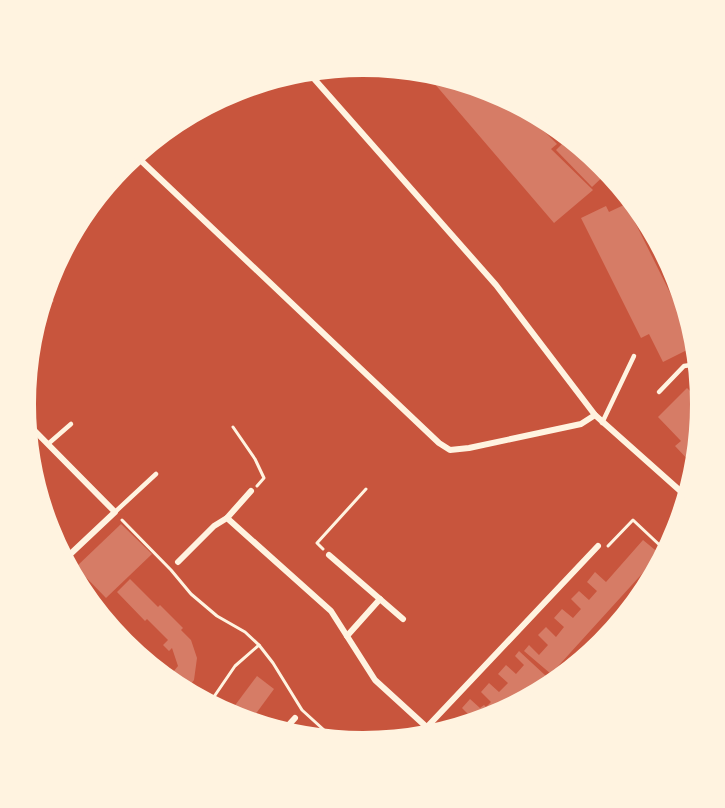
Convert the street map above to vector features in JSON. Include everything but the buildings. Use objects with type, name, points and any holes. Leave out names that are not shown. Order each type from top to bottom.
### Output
[{"type":"street","points":[[312,77],[496,285],[602,423],[681,492]]},
{"type":"street","points":[[139,159],[418,424],[450,450],[581,424],[595,415]]},
{"type":"street","points":[[32,428],[115,512],[69,556]]},
{"type":"street","points":[[178,562],[214,526],[227,518],[251,491]]},
{"type":"street","points":[[227,518],[331,612],[375,680],[429,728]]},
{"type":"street","points":[[431,728],[598,546]]},
{"type":"street","points":[[329,555],[403,619]]},
{"type":"street","points":[[347,636],[380,599]]},
{"type":"street","points":[[288,727],[295,718]]},
{"type":"lane","points":[[602,423],[634,356]]},
{"type":"lane","points":[[659,392],[684,366],[691,365]]},
{"type":"lane","points":[[48,444],[71,424]]},
{"type":"lane","points":[[115,512],[156,474]]},
{"type":"path","points":[[233,427],[255,459],[264,478],[251,491]]},
{"type":"path","points":[[329,555],[317,543],[366,489]]},
{"type":"path","points":[[115,512],[191,594],[217,616],[244,632],[259,645],[302,710],[327,733]]},
{"type":"path","points":[[598,546],[604,551],[633,520],[661,546]]},
{"type":"path","points":[[212,699],[235,666],[259,645]]}]
